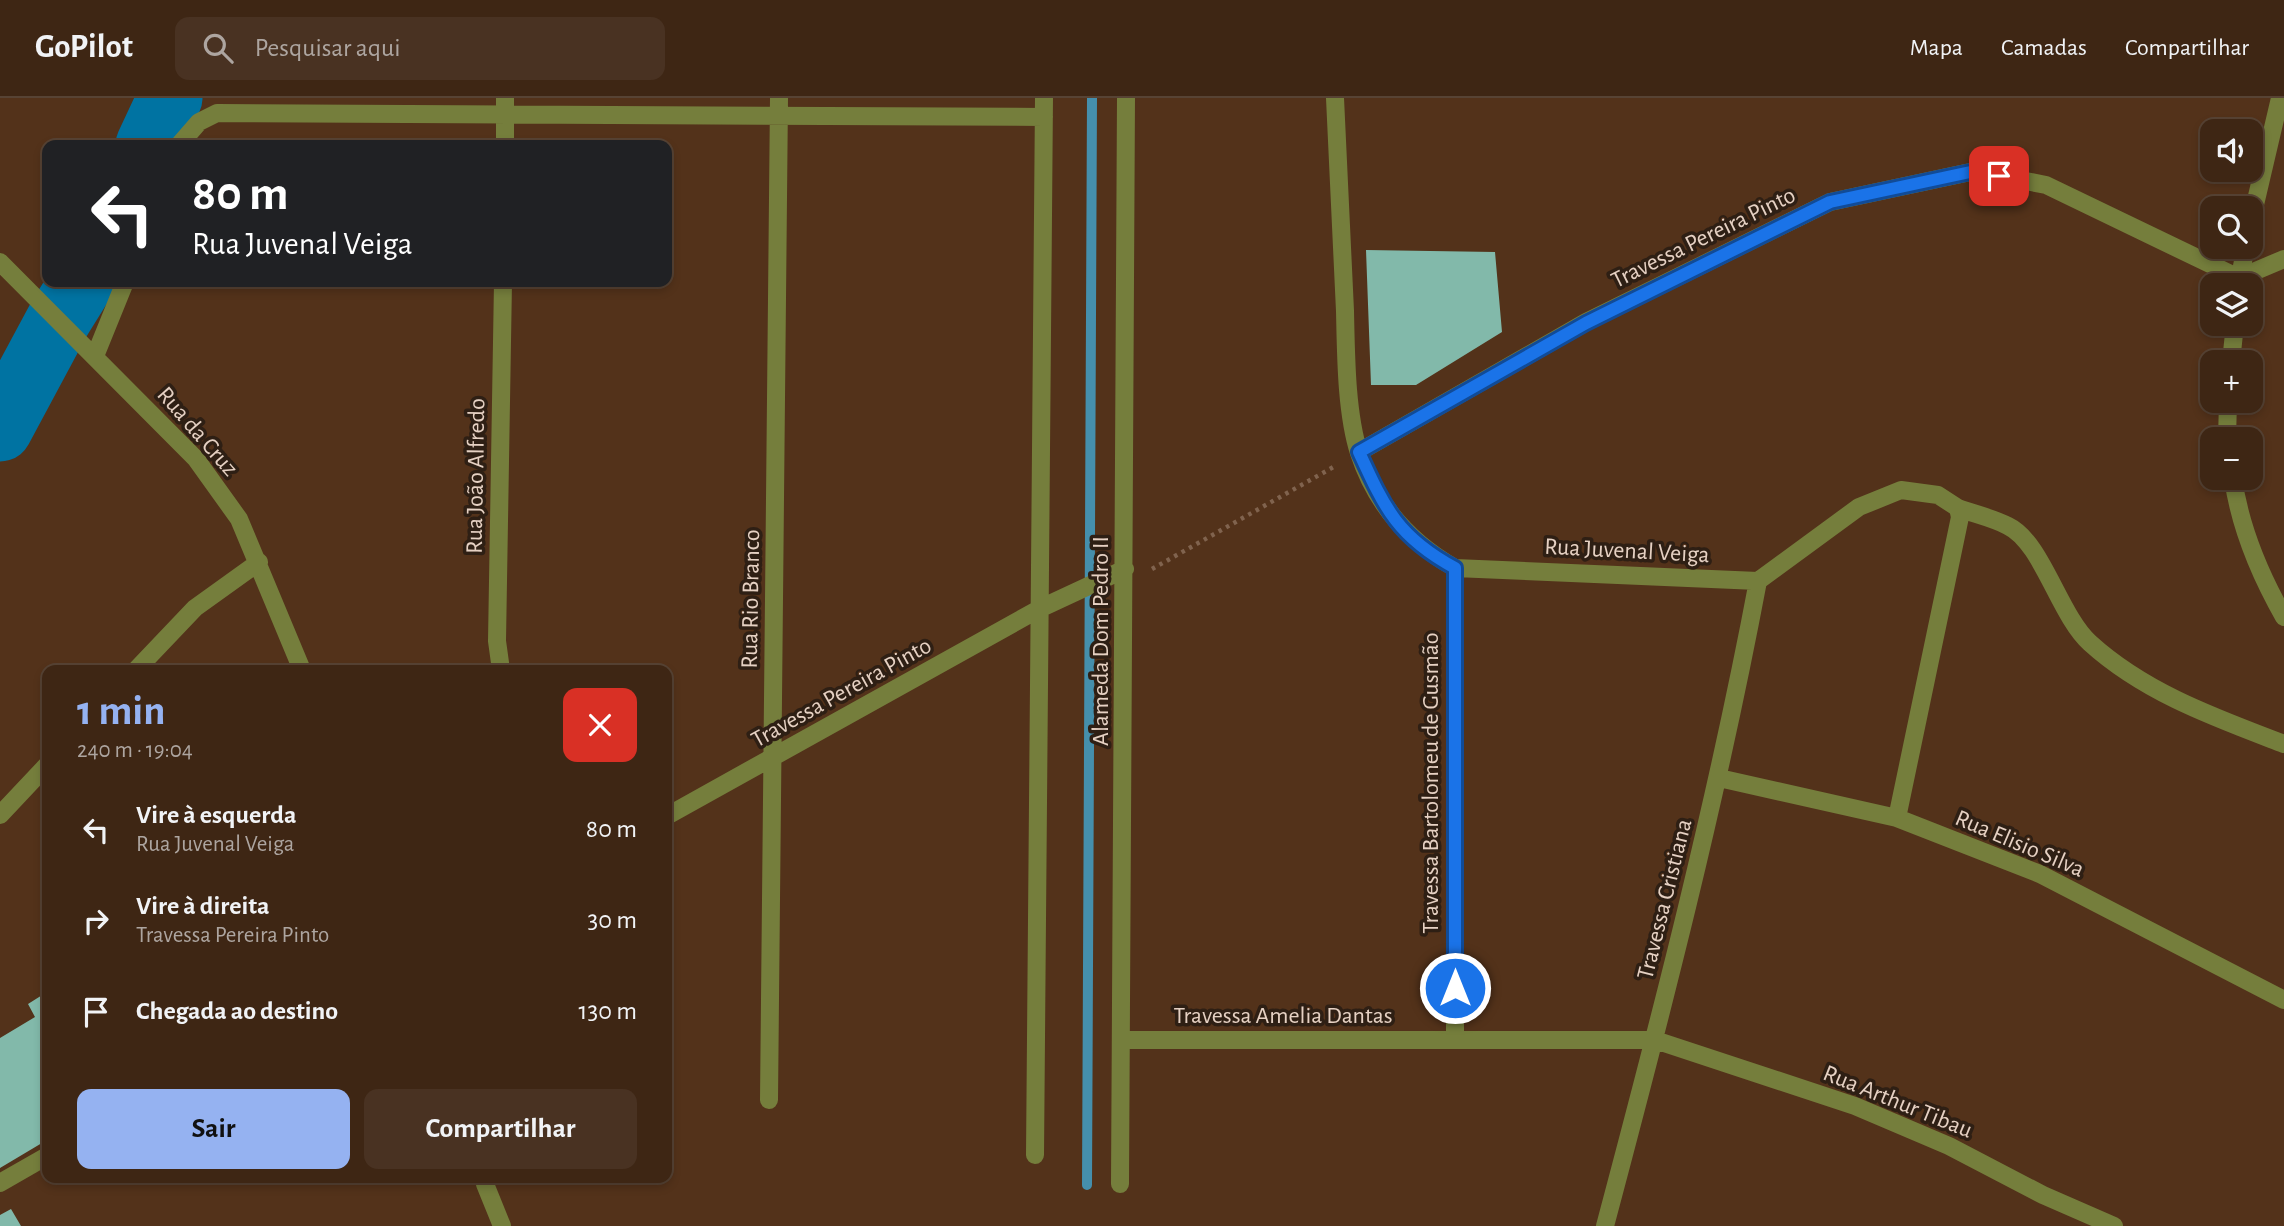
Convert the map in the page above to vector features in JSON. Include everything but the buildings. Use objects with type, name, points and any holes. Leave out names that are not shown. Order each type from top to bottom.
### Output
[{"type":"street","points":[[1035,1155],[1044,98]]},
{"type":"street","name":"Alameda Dom Pedro II","points":[[1120,1184],[1120,576],[1126,98]]},
{"type":"street","name":"Rua Juvenal Veiga","points":[[1335,98],[1347,375],[1359,452],[1380,498],[1401,530],[1426,552],[1455,568],[1758,581]]},
{"type":"street","points":[[2257,196],[2280,98]]},
{"type":"street","points":[[183,140],[199,122],[217,113],[505,106],[779,107],[1044,117]]},
{"type":"street","points":[[505,106],[505,140]]},
{"type":"street","name":"Rua Rio Branco","points":[[769,1100],[779,107]]},
{"type":"street","name":"Travessa Pereira Pinto","points":[[1359,452],[1586,323],[1830,202],[1975,171],[2046,185],[2220,273]]},
{"type":"street","points":[[2256,273],[2284,259]]},
{"type":"street","name":"Rua da Cruz","points":[[0,262],[197,459],[239,519],[300,665]]},
{"type":"street","points":[[95,356],[123,287]]},
{"type":"street","name":"Rua João Alfredo","points":[[499,665],[497,641],[503,287]]},
{"type":"street","points":[[1758,581],[1858,508],[1900,490],[1938,495],[1958,508],[2010,526],[2026,541],[2063,607],[2089,642],[2125,670],[2160,692],[2210,716],[2284,744]]},
{"type":"street","points":[[2235,490],[2237,508],[2263,580],[2284,617]]},
{"type":"street","points":[[1897,818],[1958,530],[1958,508]]},
{"type":"street","points":[[141,665],[195,608],[258,562]]},
{"type":"street","name":"Travessa Bartolomeu de Gusmão","points":[[1455,568],[1455,1040]]},
{"type":"street","points":[[1039,609],[1120,576]]},
{"type":"street","name":"Travessa Cristiana","points":[[1605,1226],[1655,1040],[1719,778],[1758,581]]},
{"type":"street","name":"Travessa Pereira Pinto","points":[[672,813],[1039,609]]},
{"type":"street","points":[[0,816],[42,770]]},
{"type":"street","name":"Rua Elisio Silva","points":[[1719,778],[1897,818],[2040,874],[2284,1000]]},
{"type":"street","name":"Travessa Amelia Dantas","points":[[1121,1040],[1655,1040]]},
{"type":"street","name":"Rua Arthur Tibau","points":[[1655,1040],[1855,1106],[1949,1146],[2043,1195],[2114,1226]]},
{"type":"street","points":[[0,1183],[42,1159]]},
{"type":"street","points":[[485,1184],[502,1226]]},
{"type":"path","points":[[1120,576],[1359,452]]},
{"type":"waterway","points":[[150,140],[170,98]]},
{"type":"waterway","points":[[1087,1185],[1092,98]]},
{"type":"waterway","points":[[0,429],[79,287]]},
{"type":"route","points":[[1455,988],[1455,568],[1426,552],[1401,530],[1380,498],[1359,452],[1586,323],[1830,202],[1975,171],[1999,176]]}]
